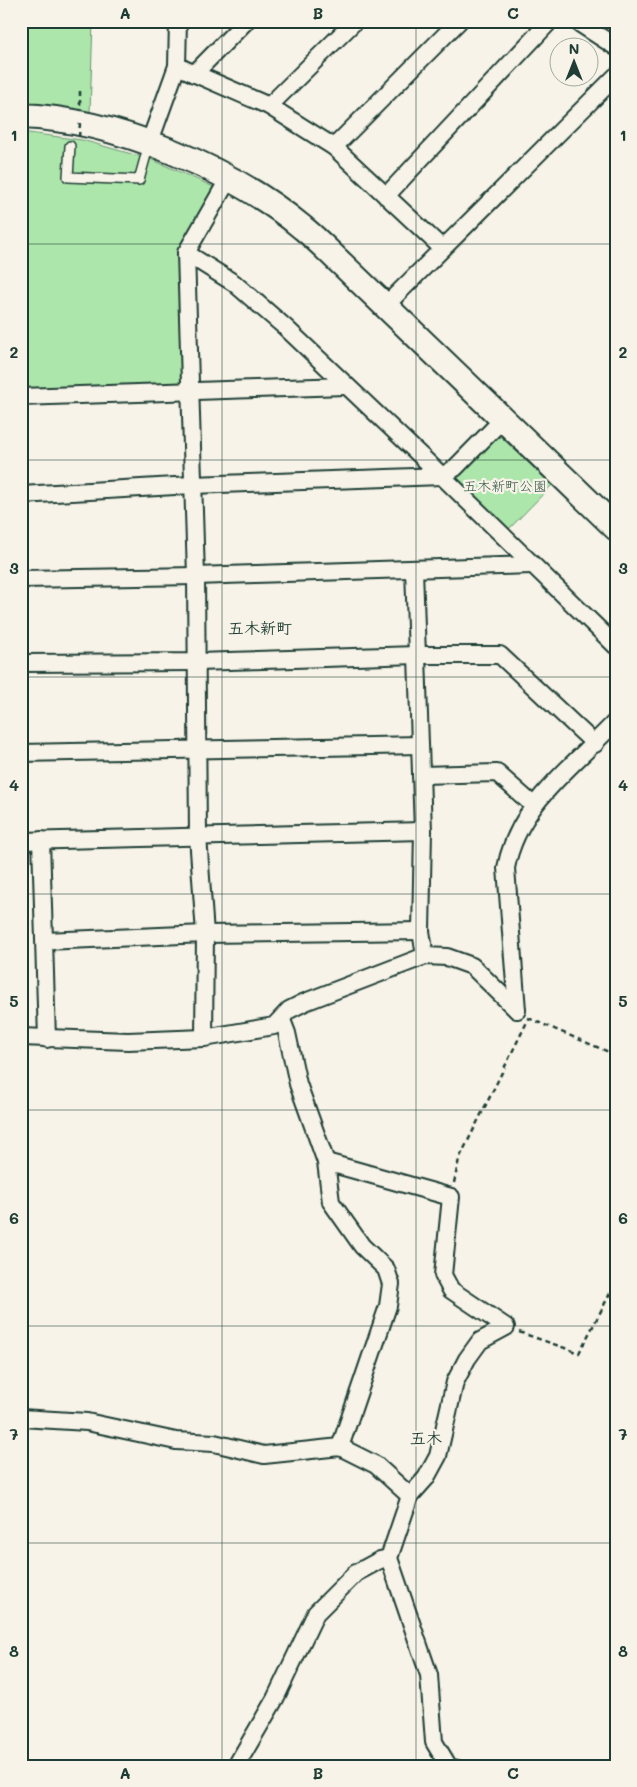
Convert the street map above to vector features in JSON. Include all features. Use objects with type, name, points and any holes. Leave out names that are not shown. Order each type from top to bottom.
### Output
[{"type":"street","points":[[150,144],[177,66],[178,21]]},
{"type":"street","points":[[194,74],[246,21]]},
{"type":"street","points":[[269,106],[355,21]]},
{"type":"street","points":[[334,147],[459,21]]},
{"type":"street","points":[[386,196],[550,21]]},
{"type":"street","points":[[576,21],[616,47]]},
{"type":"street","points":[[177,66],[269,106],[334,147],[442,248]]},
{"type":"street","points":[[385,306],[616,76]]},
{"type":"street","points":[[21,116],[66,122],[150,144],[188,158],[230,178],[302,227],[616,528]]},
{"type":"street","points":[[204,1038],[205,934],[198,836],[196,576],[186,252],[230,178]]},
{"type":"street","points":[[186,252],[234,283],[285,327],[442,476],[616,646]]},
{"type":"street","points":[[21,397],[345,386]]},
{"type":"street","points":[[21,495],[192,485],[442,476],[455,468],[503,419]]},
{"type":"street","points":[[21,579],[196,576],[531,565]]},
{"type":"street","points":[[414,570],[423,831],[421,931],[426,956]]},
{"type":"street","points":[[21,663],[197,662],[417,655],[500,655],[595,744]]},
{"type":"street","points":[[523,1014],[506,868],[508,854],[533,805],[616,721]]},
{"type":"street","points":[[21,753],[420,745]]},
{"type":"street","points":[[421,775],[497,773],[533,805]]},
{"type":"street","points":[[21,840],[423,831]]},
{"type":"street","points":[[41,840],[47,1039]]},
{"type":"street","points":[[45,941],[205,934],[421,931]]},
{"type":"street","points":[[21,1037],[128,1041],[204,1038],[274,1026],[282,1020],[289,1010],[305,1002],[426,956],[447,957],[472,966],[523,1014]]},
{"type":"street","points":[[282,1020],[287,1033],[298,1084],[326,1162],[331,1202],[362,1246],[386,1269],[391,1284],[388,1306],[340,1447]]},
{"type":"street","points":[[326,1162],[451,1197],[444,1275],[451,1290],[506,1327],[480,1341],[467,1359],[455,1382],[438,1456],[426,1478],[410,1496],[388,1558],[429,1675],[434,1742],[450,1765]]},
{"type":"street","points":[[21,1418],[87,1422],[176,1441],[214,1443],[264,1455],[340,1447],[376,1464],[410,1496]]},
{"type":"street","points":[[236,1766],[275,1699],[316,1614],[356,1573],[380,1560],[388,1558]]},
{"type":"lane","points":[[70,146],[68,177],[139,180],[150,144]]},
{"type":"path","points":[[80,89],[80,102]]},
{"type":"path","points":[[79,137],[80,123]]},
{"type":"path","points":[[451,1197],[459,1159],[523,1014],[616,1055]]},
{"type":"path","points":[[506,1327],[578,1353],[616,1282]]},
{"type":"green space","points":[[21,21],[93,21],[90,112],[21,102]]},
{"type":"green space","points":[[21,132],[82,140],[153,160],[216,188],[180,256],[184,377],[177,385],[21,389]]},
{"type":"green space","name":"五木新町公園","points":[[501,437],[552,485],[506,532],[457,484],[456,476],[492,439]]},
{"type":"district","name":"五木新町","points":[[260,627]]},
{"type":"district","name":"五木","points":[[426,1437]]}]
